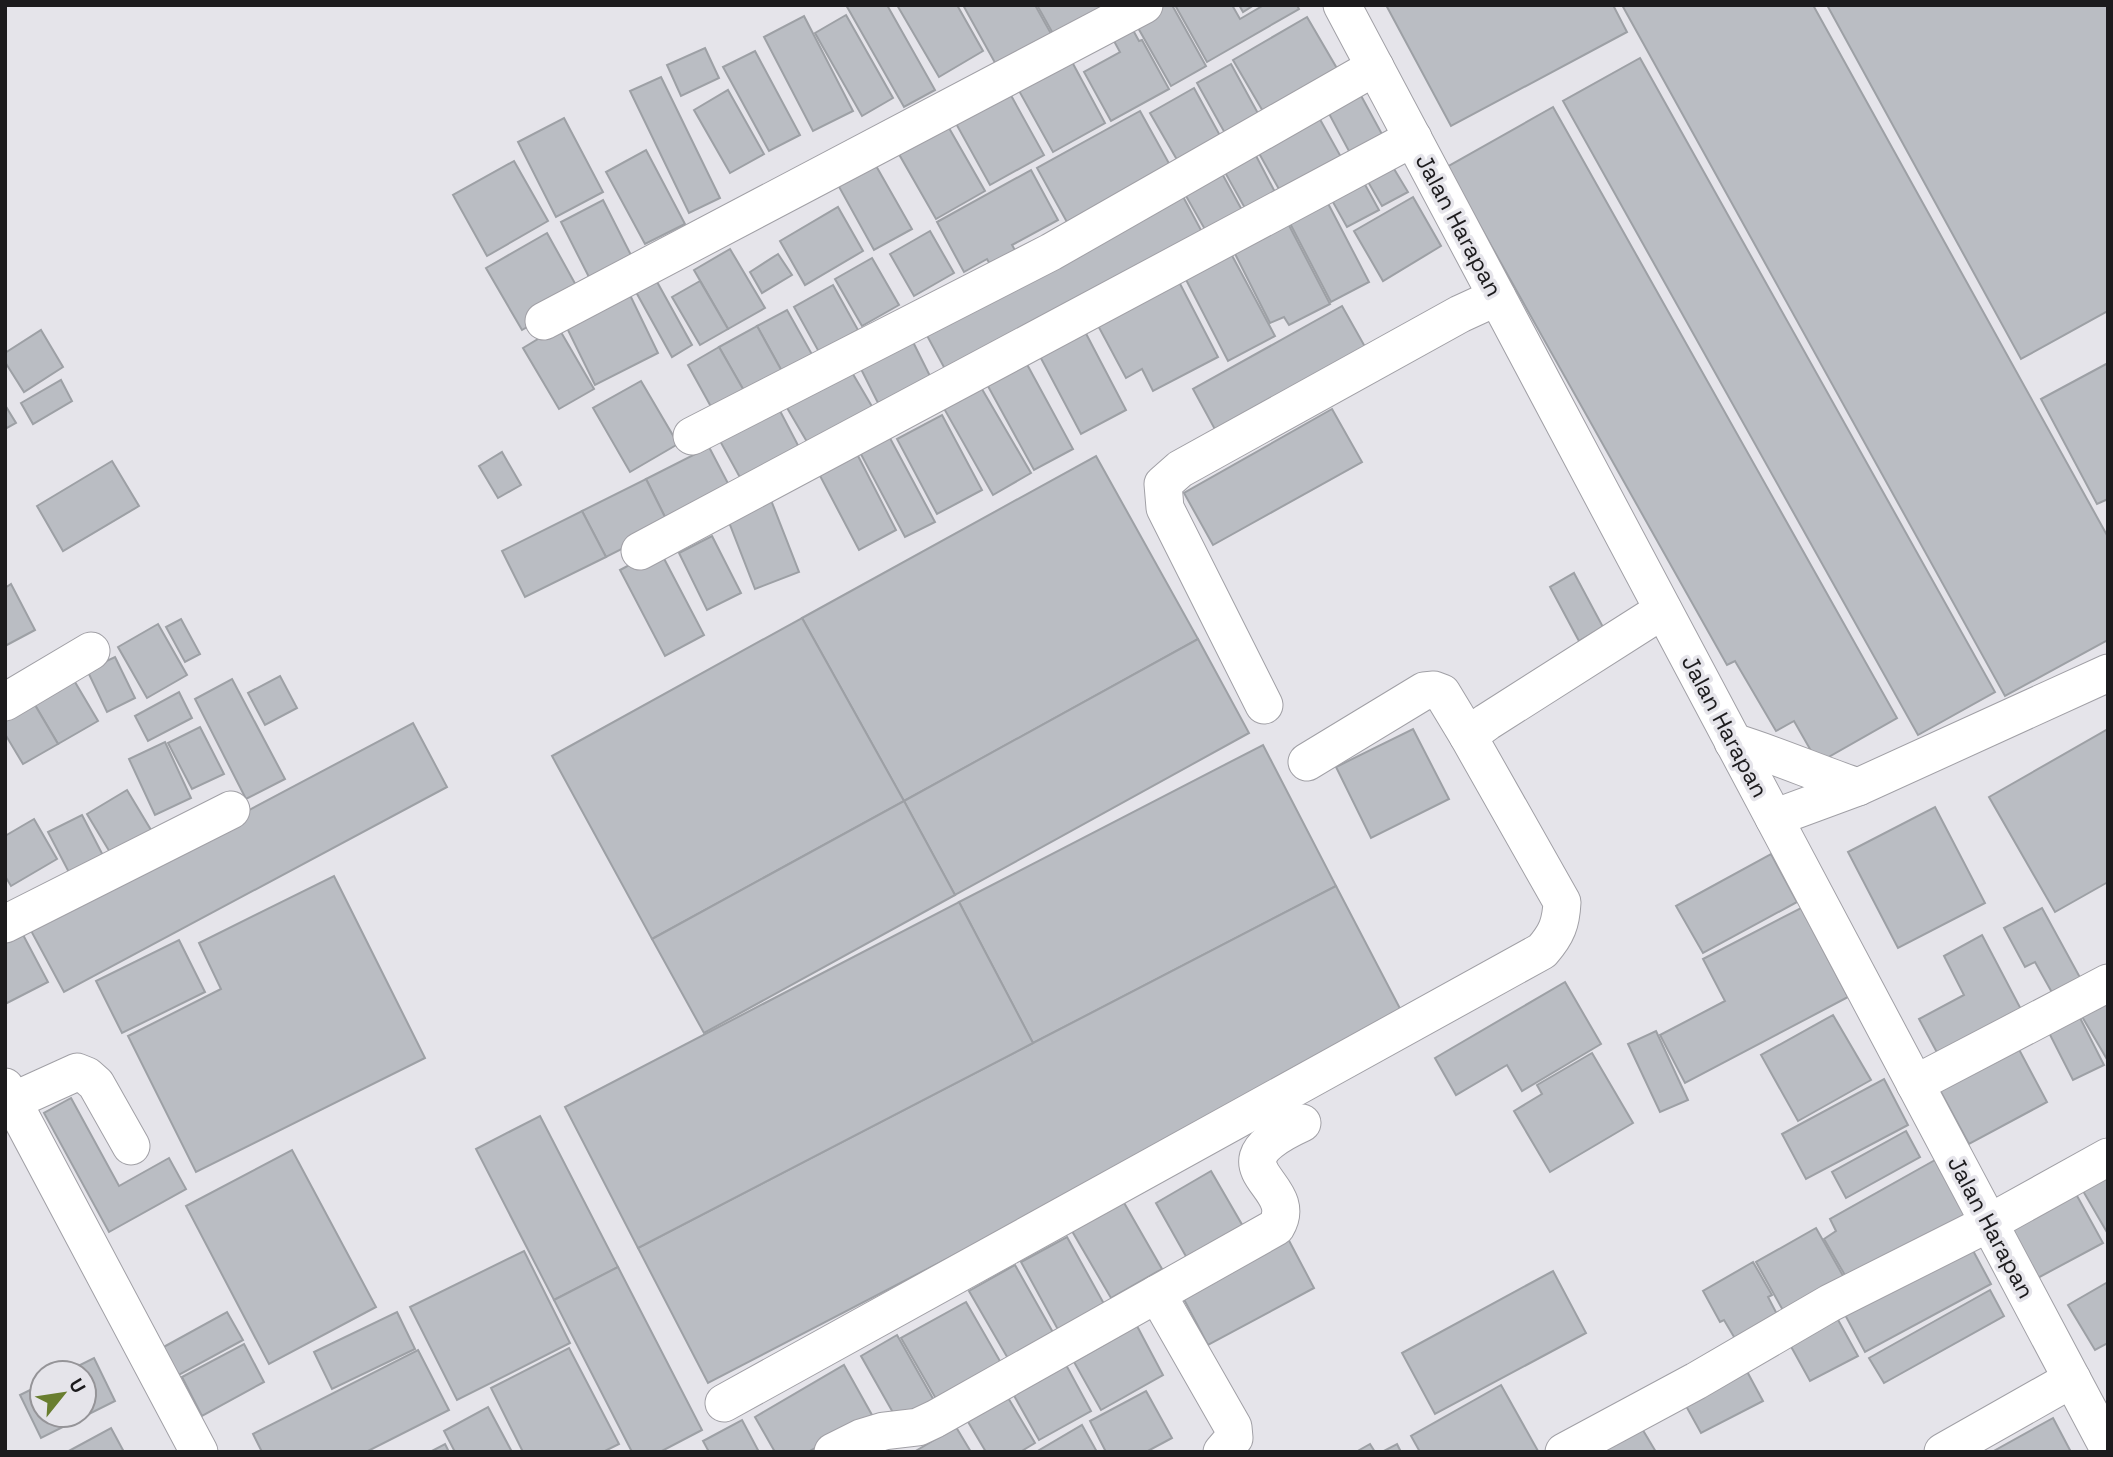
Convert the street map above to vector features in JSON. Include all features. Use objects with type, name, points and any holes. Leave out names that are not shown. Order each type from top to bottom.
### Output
[{"type":"street","points":[[544,321],[1144,5]]},
{"type":"street","name":"Jalan Harapan","points":[[1342,5],[2108,1447]]},
{"type":"street","points":[[692,436],[1051,252],[1375,67]]},
{"type":"street","points":[[640,551],[1413,138]]},
{"type":"street","points":[[1264,705],[1165,508],[1163,484],[1180,469],[1460,314],[1497,297]]},
{"type":"street","points":[[1468,736],[1663,610]]},
{"type":"street","points":[[5,702],[91,651]]},
{"type":"street","points":[[1774,818],[1858,787],[2108,673]]},
{"type":"street","points":[[724,1403],[1542,951],[1556,936],[1562,922],[1562,902],[1442,693],[1424,691],[1307,762]]},
{"type":"street","points":[[1733,742],[1779,756],[1801,767],[1858,787]]},
{"type":"street","points":[[5,924],[231,810]]},
{"type":"street","points":[[1915,1084],[2108,983]]},
{"type":"street","points":[[131,1146],[96,1084],[87,1076],[77,1072],[9,1094],[200,1452]]},
{"type":"street","points":[[833,1452],[861,1438],[927,1423],[1276,1227],[1281,1219],[1282,1206],[1258,1169],[1257,1156],[1264,1145],[1277,1135],[1302,1124]]},
{"type":"street","points":[[1564,1452],[1696,1381],[1830,1303],[1989,1223],[2108,1157]]},
{"type":"street","points":[[1157,1294],[1233,1427],[1234,1438],[1222,1452]]},
{"type":"street","points":[[1943,1452],[2072,1379]]},
{"type":"building","points":[[846,5],[887,5],[935,90],[904,107]]},
{"type":"building","points":[[897,5],[957,5],[983,51],[939,77]]},
{"type":"building","points":[[963,5],[1035,5],[1054,39],[999,70]]},
{"type":"building","points":[[1037,5],[1104,5],[1107,10],[1056,39]]},
{"type":"building","points":[[1157,5],[1172,5],[1206,66],[1171,86],[1133,19]]},
{"type":"building","points":[[1175,5],[1232,5],[1240,19],[1264,5],[1297,5],[1299,9],[1207,62]]},
{"type":"building","points":[[1239,5],[1254,5],[1243,12]]},
{"type":"building","points":[[1386,5],[1613,5],[1627,32],[1451,126]]},
{"type":"building","points":[[1622,5],[1813,5],[2108,537],[2108,640],[2005,696]]},
{"type":"building","points":[[1827,5],[2108,5],[2108,311],[2021,359]]},
{"type":"building","points":[[846,15],[893,98],[862,116],[815,33]]},
{"type":"building","points":[[804,16],[853,111],[813,131],[764,37]]},
{"type":"building","points":[[1307,17],[1342,77],[1268,120],[1233,60]]},
{"type":"building","points":[[1128,21],[1139,41],[1142,40],[1169,89],[1111,121],[1084,72],[1120,52],[1109,32]]},
{"type":"building","points":[[705,48],[719,78],[681,96],[667,65]]},
{"type":"building","points":[[755,51],[800,135],[769,151],[723,67]]},
{"type":"building","points":[[1640,58],[1995,692],[1918,735],[1563,101]]},
{"type":"building","points":[[1071,60],[1105,123],[1053,152],[1018,89]]},
{"type":"building","points":[[1231,64],[1260,117],[1226,135],[1197,83]]},
{"type":"building","points":[[661,77],[720,198],[689,213],[630,91]]},
{"type":"building","points":[[1194,88],[1223,141],[1180,165],[1150,113]]},
{"type":"building","points":[[728,90],[764,154],[730,173],[694,110]]},
{"type":"building","points":[[1008,90],[1044,155],[990,185],[954,120]]},
{"type":"building","points":[[1359,92],[1383,136],[1350,153],[1327,110]]},
{"type":"building","points":[[1553,107],[1897,718],[1818,763],[1794,721],[1776,731],[1735,661],[1727,665],[1447,167]]},
{"type":"building","points":[[1140,111],[1171,167],[1068,224],[1037,168]]},
{"type":"building","points":[[1317,114],[1341,157],[1280,191],[1256,148]]},
{"type":"building","points":[[564,118],[603,192],[556,217],[518,142]]},
{"type":"building","points":[[945,121],[985,191],[936,219],[896,149]]},
{"type":"building","points":[[646,150],[685,224],[645,244],[606,172]]},
{"type":"building","points":[[1253,150],[1276,194],[1246,210],[1222,167]]},
{"type":"building","points":[[1385,154],[1408,192],[1382,206],[1360,168]]},
{"type":"building","points":[[514,161],[548,221],[487,256],[453,195]]},
{"type":"building","points":[[875,164],[912,229],[874,250],[838,185]]},
{"type":"building","points":[[1219,168],[1243,212],[1207,233],[1182,189]]},
{"type":"building","points":[[1031,170],[1058,220],[1012,245],[1016,252],[991,266],[987,259],[964,272],[937,222]]},
{"type":"building","points":[[1357,170],[1379,210],[1347,227],[1325,188]]},
{"type":"building","points":[[1321,190],[1369,282],[1331,302],[1283,210]]},
{"type":"building","points":[[1180,191],[1202,232],[946,371],[924,330]]},
{"type":"building","points":[[1413,197],[1441,246],[1383,281],[1354,231]]},
{"type":"building","points":[[603,200],[635,263],[593,285],[561,222]]},
{"type":"building","points":[[838,207],[863,251],[805,285],[780,241]]},
{"type":"building","points":[[1282,212],[1330,304],[1289,325],[1284,317],[1270,323],[1228,240]]},
{"type":"building","points":[[930,231],[954,273],[914,296],[890,254]]},
{"type":"building","points":[[547,233],[582,296],[522,330],[486,268]]},
{"type":"building","points":[[1228,248],[1275,336],[1228,361],[1182,272]]},
{"type":"building","points":[[730,249],[765,308],[728,329],[694,270]]},
{"type":"building","points":[[778,254],[792,275],[762,293],[750,272]]},
{"type":"building","points":[[872,258],[899,305],[862,326],[835,279]]},
{"type":"building","points":[[1177,278],[1218,357],[1153,391],[1142,369],[1126,378],[1095,320]]},
{"type":"building","points":[[656,280],[692,345],[672,357],[636,292]]},
{"type":"building","points":[[700,281],[728,329],[700,345],[672,297]]},
{"type":"building","points":[[833,285],[858,330],[819,352],[794,307]]},
{"type":"building","points":[[629,293],[658,353],[595,385],[565,324]]},
{"type":"building","points":[[1342,306],[1368,352],[1218,435],[1193,389]]},
{"type":"building","points":[[787,310],[814,358],[784,375],[757,326]]},
{"type":"building","points":[[1081,324],[1126,410],[1081,434],[1035,347]]},
{"type":"building","points":[[757,326],[784,375],[747,396],[719,347]]},
{"type":"building","points":[[558,327],[594,389],[559,409],[523,348]]},
{"type":"building","points":[[41,330],[63,367],[24,392],[5,362],[5,353]]},
{"type":"building","points":[[913,342],[931,378],[878,403],[860,367]]},
{"type":"building","points":[[719,347],[747,396],[715,414],[688,365]]},
{"type":"building","points":[[1023,357],[1073,449],[1034,470],[984,379]]},
{"type":"building","points":[[2108,363],[2108,499],[2097,504],[2041,399]]},
{"type":"building","points":[[850,369],[874,410],[810,447],[786,406]]},
{"type":"building","points":[[61,380],[72,401],[33,424],[21,403]]},
{"type":"building","points":[[641,381],[678,444],[630,472],[593,408]]},
{"type":"building","points":[[979,384],[1031,473],[993,495],[942,405]]},
{"type":"building","points":[[5,405],[16,423],[5,429]]},
{"type":"building","points":[[779,409],[801,451],[743,483],[720,441]]},
{"type":"building","points":[[1332,409],[1362,462],[1213,545],[1184,493]]},
{"type":"building","points":[[942,415],[982,490],[937,514],[897,439]]},
{"type":"building","points":[[884,427],[935,522],[905,537],[855,443]]},
{"type":"building","points":[[709,447],[733,493],[669,525],[646,479]]},
{"type":"building","points":[[502,452],[521,485],[498,498],[479,466]]},
{"type":"building","points":[[856,452],[896,530],[859,550],[818,472]]},
{"type":"building","points":[[1096,456],[1198,639],[904,801],[802,618]]},
{"type":"building","points":[[112,461],[139,506],[63,551],[37,506]]},
{"type":"building","points":[[646,479],[669,525],[606,557],[582,511]]},
{"type":"building","points":[[769,495],[799,572],[755,589],[725,512]]},
{"type":"building","points":[[582,511],[606,557],[525,597],[502,551]]},
{"type":"building","points":[[712,536],[741,593],[707,610],[679,553]]},
{"type":"building","points":[[659,549],[704,635],[665,656],[620,570]]},
{"type":"building","points":[[1574,573],[1603,627],[1579,641],[1550,587]]},
{"type":"building","points":[[11,584],[35,630],[5,646],[5,588]]},
{"type":"building","points":[[802,618],[904,801],[652,939],[552,756]]},
{"type":"building","points":[[181,619],[200,654],[185,662],[166,627]]},
{"type":"building","points":[[158,624],[187,675],[147,698],[118,647]]},
{"type":"building","points":[[1198,639],[1249,733],[955,895],[904,801]]},
{"type":"building","points":[[115,657],[135,698],[107,712],[87,670]]},
{"type":"building","points":[[280,676],[297,708],[265,725],[248,693]]},
{"type":"building","points":[[72,677],[98,721],[58,744],[32,700]]},
{"type":"building","points":[[232,679],[285,779],[246,799],[195,699]]},
{"type":"building","points":[[179,692],[192,718],[148,741],[135,716]]},
{"type":"building","points":[[32,700],[58,744],[23,764],[5,734],[5,715]]},
{"type":"building","points":[[413,723],[447,787],[64,992],[29,927]]},
{"type":"building","points":[[200,727],[224,774],[192,789],[168,743]]},
{"type":"building","points":[[1413,729],[1449,799],[1371,838],[1336,767]]},
{"type":"building","points":[[2108,729],[2108,882],[2055,912],[1989,797]]},
{"type":"building","points":[[165,742],[191,798],[155,815],[129,759]]},
{"type":"building","points":[[1263,745],[1336,886],[1033,1043],[959,902]]},
{"type":"building","points":[[127,790],[154,835],[114,859],[87,814]]},
{"type":"building","points":[[904,801],[955,895],[704,1033],[652,939]]},
{"type":"building","points":[[1935,807],[1985,903],[1898,948],[1848,852]]},
{"type":"building","points":[[82,815],[109,867],[75,884],[48,832]]},
{"type":"building","points":[[34,819],[57,859],[11,886],[5,876],[5,836]]},
{"type":"building","points":[[1771,854],[1797,902],[1703,953],[1676,906]]},
{"type":"building","points":[[334,876],[425,1058],[196,1172],[128,1036],[221,989],[199,943]]},
{"type":"building","points":[[1336,886],[1406,1020],[708,1383],[638,1248]]},
{"type":"building","points":[[959,902],[1033,1043],[638,1248],[565,1107]]},
{"type":"building","points":[[1801,908],[1848,997],[1685,1083],[1660,1035],[1725,1001],[1703,959]]},
{"type":"building","points":[[2042,908],[2083,983],[2055,998],[2035,962],[2025,967],[2004,928]]},
{"type":"building","points":[[21,931],[48,982],[5,1004],[5,939]]},
{"type":"building","points":[[1982,935],[2024,1015],[1941,1060],[1919,1019],[1964,995],[1944,956]]},
{"type":"building","points":[[179,940],[205,992],[122,1033],[96,981]]},
{"type":"building","points":[[1565,982],[1601,1044],[1522,1091],[1507,1065],[1456,1095],[1435,1058]]},
{"type":"building","points":[[2108,990],[2108,1061],[2077,1008]]},
{"type":"building","points":[[2076,1010],[2104,1065],[2073,1080],[2045,1025]]},
{"type":"building","points":[[1833,1015],[1871,1080],[1798,1121],[1761,1055]]},
{"type":"building","points":[[1656,1031],[1688,1100],[1660,1112],[1628,1044]]},
{"type":"building","points":[[2014,1040],[2047,1102],[1969,1144],[1936,1083]]},
{"type":"building","points":[[1592,1053],[1633,1123],[1550,1172],[1514,1111],[1542,1094],[1537,1085]]},
{"type":"building","points":[[1884,1079],[1908,1125],[1806,1179],[1782,1134]]},
{"type":"building","points":[[71,1098],[119,1186],[169,1158],[186,1189],[109,1232],[44,1113]]},
{"type":"building","points":[[540,1116],[618,1267],[554,1300],[476,1149]]},
{"type":"building","points":[[1906,1131],[1920,1157],[1846,1198],[1832,1172]]},
{"type":"building","points":[[292,1150],[376,1307],[269,1364],[186,1206]]},
{"type":"building","points":[[1935,1160],[1969,1223],[1853,1289],[1824,1239],[1836,1231],[1830,1219]]},
{"type":"building","points":[[1211,1171],[1244,1228],[1188,1260],[1156,1203]]},
{"type":"building","points":[[2108,1177],[2108,1234],[2083,1191]]},
{"type":"building","points":[[2076,1194],[2103,1243],[2032,1281],[2005,1232]]},
{"type":"building","points":[[1123,1201],[1162,1269],[1111,1298],[1072,1231]]},
{"type":"building","points":[[1816,1228],[1846,1281],[1785,1314],[1756,1262]]},
{"type":"building","points":[[1285,1233],[1314,1288],[1208,1345],[1179,1290]]},
{"type":"building","points":[[1067,1237],[1108,1311],[1062,1337],[1021,1262]]},
{"type":"building","points":[[1970,1245],[1991,1284],[1865,1352],[1844,1313]]},
{"type":"building","points":[[524,1251],[570,1343],[457,1400],[410,1307]]},
{"type":"building","points":[[1753,1262],[1772,1295],[1768,1297],[1779,1318],[1737,1342],[1724,1320],[1720,1322],[1703,1291]]},
{"type":"building","points":[[1015,1265],[1055,1336],[1010,1362],[969,1291]]},
{"type":"building","points":[[618,1267],[702,1430],[660,1452],[632,1452],[554,1300]]},
{"type":"building","points":[[1553,1271],[1586,1333],[1435,1414],[1402,1353]]},
{"type":"building","points":[[2108,1282],[2108,1343],[2095,1350],[2068,1305]]},
{"type":"building","points":[[1990,1290],[2004,1316],[1884,1383],[1869,1358]]},
{"type":"building","points":[[966,1302],[1004,1368],[939,1404],[901,1338]]},
{"type":"building","points":[[227,1312],[243,1340],[175,1377],[160,1349]]},
{"type":"building","points":[[397,1312],[415,1349],[332,1389],[314,1352]]},
{"type":"building","points":[[1837,1318],[1858,1356],[1810,1381],[1789,1343]]},
{"type":"building","points":[[1137,1326],[1163,1375],[1101,1410],[1074,1362]]},
{"type":"building","points":[[897,1335],[936,1404],[900,1425],[861,1356]]},
{"type":"building","points":[[244,1344],[264,1382],[202,1416],[182,1377]]},
{"type":"building","points":[[569,1348],[619,1444],[603,1452],[523,1452],[491,1388]]},
{"type":"building","points":[[418,1350],[449,1410],[366,1452],[262,1452],[253,1434]]},
{"type":"building","points":[[1065,1363],[1091,1411],[1039,1440],[1012,1392]]},
{"type":"building","points":[[1743,1364],[1763,1401],[1701,1433],[1681,1397]]},
{"type":"building","points":[[844,1365],[872,1415],[808,1452],[775,1452],[755,1417]]},
{"type":"building","points":[[98,1366],[115,1401],[98,1410]]},
{"type":"building","points":[[1501,1385],[1538,1451],[1420,1452],[1411,1436]]},
{"type":"building","points":[[28,1391],[28,1411],[20,1395]]},
{"type":"building","points":[[1146,1391],[1172,1438],[1146,1452],[1106,1452],[1090,1421]]},
{"type":"building","points":[[1007,1396],[1035,1443],[1020,1452],[986,1452],[967,1420]]},
{"type":"building","points":[[488,1407],[512,1452],[455,1452],[444,1431]]},
{"type":"building","points":[[2053,1418],[2071,1452],[1992,1452]]},
{"type":"building","points":[[742,1420],[759,1452],[709,1452],[703,1441]]},
{"type":"building","points":[[1082,1425],[1097,1452],[1036,1452]]},
{"type":"building","points":[[956,1427],[971,1452],[914,1452]]},
{"type":"building","points":[[1641,1427],[1656,1452],[1600,1452]]},
{"type":"building","points":[[111,1428],[124,1452],[67,1452]]},
{"type":"building","points":[[37,1429],[59,1429],[41,1438]]},
{"type":"building","points":[[445,1444],[449,1452],[430,1452]]},
{"type":"building","points":[[1370,1444],[1375,1452],[1356,1452]]},
{"type":"building","points":[[1397,1444],[1401,1452],[1382,1452]]}]
